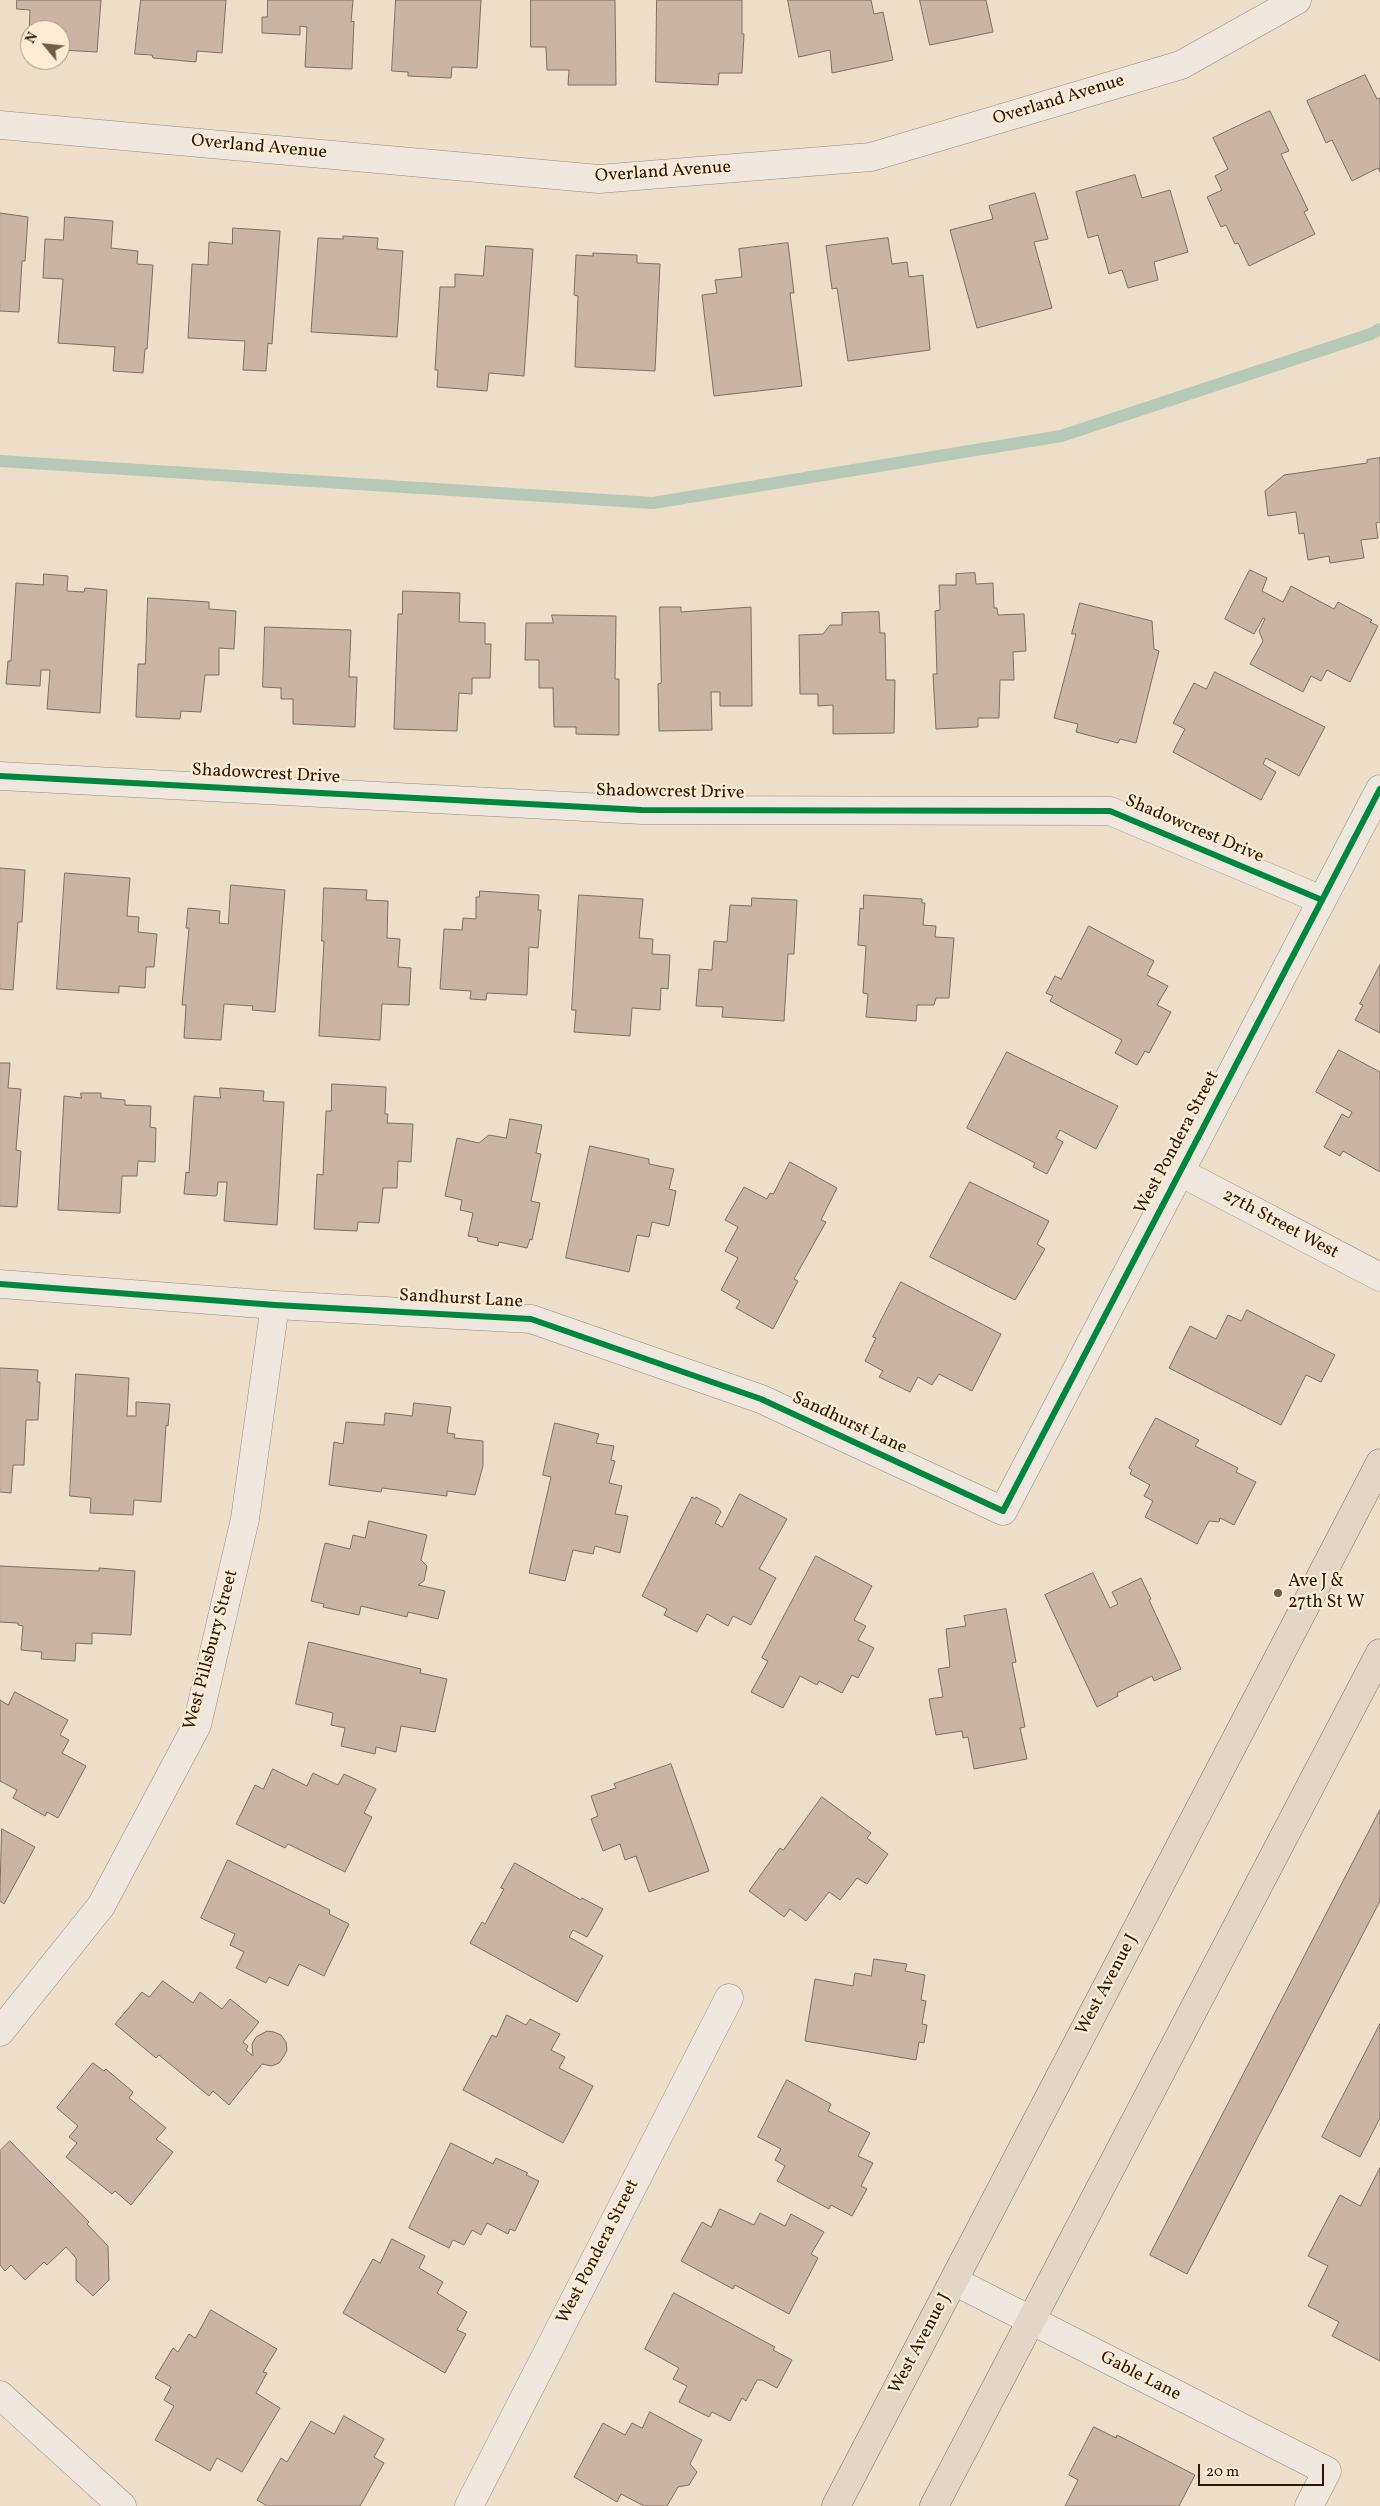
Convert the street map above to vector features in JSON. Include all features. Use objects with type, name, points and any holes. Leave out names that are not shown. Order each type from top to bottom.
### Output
[{"type":"main road","name":"West Avenue J","points":[[836,2506],[1380,1463]]},
{"type":"main road","points":[[934,2506],[1380,1653]]},
{"type":"street","name":"Overland Avenue","points":[[0,125],[599,179],[870,157],[1180,64],[1297,0]]},
{"type":"street","name":"Shadowcrest Drive","points":[[0,776],[642,810],[1110,811],[1322,900]]},
{"type":"street","name":"West Pondera Street","points":[[1003,1511],[1380,789]]},
{"type":"street","name":"27th Street West","points":[[1180,1172],[1380,1278]]},
{"type":"street","name":"Sandhurst Lane","points":[[0,1284],[274,1305],[531,1319],[761,1399],[1003,1511]]},
{"type":"street","name":"West Pillsbury Street","points":[[0,2032],[101,1906],[197,1725],[245,1519],[274,1305]]},
{"type":"street","name":"West Pondera Street","points":[[468,2506],[729,1998]]},
{"type":"street","name":"Gable Lane","points":[[954,2281],[1327,2471],[1309,2506]]},
{"type":"street","points":[[0,2395],[122,2506]]},
{"type":"building","points":[[17,0],[101,0],[97,52],[70,51],[70,20],[30,20],[30,10],[17,9]]},
{"type":"building","points":[[141,0],[226,0],[222,53],[197,51],[196,62],[153,58],[152,55],[135,54]]},
{"type":"building","points":[[268,0],[353,0],[351,22],[354,21],[352,69],[305,67],[307,27],[300,26],[300,35],[262,33],[262,17],[267,17]]},
{"type":"building","points":[[396,0],[481,0],[477,68],[452,67],[451,78],[408,76],[408,72],[392,71]]},
{"type":"building","points":[[531,0],[615,0],[616,85],[568,85],[569,70],[547,70],[546,47],[531,47]]},
{"type":"building","points":[[657,0],[742,0],[742,34],[744,34],[742,73],[719,73],[718,85],[656,82]]},
{"type":"building","points":[[788,0],[871,0],[874,14],[883,12],[893,60],[832,73],[830,50],[799,57]]},
{"type":"building","points":[[920,0],[986,0],[993,32],[930,45]]},
{"type":"building","points":[[1365,75],[1377,99],[1380,98],[1380,172],[1378,168],[1352,181],[1332,140],[1326,143],[1307,101]]},
{"type":"building","points":[[1270,111],[1289,151],[1281,154],[1308,210],[1304,212],[1315,234],[1249,266],[1238,243],[1235,244],[1226,225],[1221,227],[1207,197],[1222,190],[1215,176],[1228,169],[1213,138]]},
{"type":"building","points":[[1135,175],[1142,198],[1170,190],[1188,252],[1154,262],[1158,280],[1128,288],[1122,270],[1109,274],[1098,235],[1088,238],[1076,192]]},
{"type":"building","points":[[1035,193],[1048,239],[1034,242],[1052,308],[977,328],[950,230],[993,219],[989,206]]},
{"type":"building","points":[[0,213],[28,217],[25,261],[22,261],[19,312],[0,311]]},
{"type":"building","points":[[65,217],[113,221],[111,248],[138,251],[137,264],[153,265],[147,349],[145,349],[143,373],[113,371],[115,347],[58,343],[63,279],[43,278],[45,239],[63,240]]},
{"type":"building","points":[[233,228],[280,231],[272,344],[268,343],[266,371],[243,370],[245,341],[188,338],[192,264],[208,265],[209,242],[232,244]]},
{"type":"building","points":[[343,236],[378,238],[377,249],[403,251],[397,337],[311,332],[318,238],[343,239]]},
{"type":"building","points":[[888,238],[892,264],[907,262],[909,277],[923,275],[930,350],[848,361],[837,288],[832,289],[826,246]]},
{"type":"building","points":[[788,243],[794,293],[790,293],[802,386],[714,396],[702,295],[717,293],[715,280],[742,277],[739,249]]},
{"type":"building","points":[[486,246],[533,249],[524,376],[489,373],[487,391],[437,387],[438,370],[435,370],[440,287],[455,287],[455,274],[483,276]]},
{"type":"building","points":[[593,253],[637,255],[637,263],[660,264],[655,371],[575,367],[578,296],[574,295],[576,255],[593,256]]},
{"type":"building","points":[[1380,458],[1380,522],[1376,523],[1378,538],[1361,540],[1364,558],[1330,563],[1329,556],[1308,560],[1304,533],[1299,534],[1296,512],[1268,516],[1265,491],[1284,475],[1367,463],[1367,460]]},
{"type":"building","points":[[1250,570],[1267,578],[1262,591],[1283,602],[1291,586],[1334,609],[1338,602],[1372,620],[1370,622],[1378,626],[1350,682],[1327,670],[1321,681],[1311,676],[1303,692],[1250,664],[1263,641],[1259,631],[1265,619],[1263,618],[1254,634],[1225,619]]},
{"type":"building","points":[[975,573],[976,584],[993,583],[994,608],[997,608],[998,615],[1024,614],[1026,651],[1013,652],[1014,680],[1000,680],[999,718],[978,718],[978,727],[936,729],[933,674],[937,674],[935,611],[940,610],[939,585],[956,585],[956,574]]},
{"type":"building","points":[[44,574],[68,576],[67,591],[84,592],[85,588],[107,590],[100,713],[47,709],[50,670],[41,670],[40,686],[6,684],[8,661],[11,661],[16,583],[43,585]]},
{"type":"building","points":[[403,591],[460,593],[459,622],[485,623],[485,644],[491,644],[490,678],[472,678],[472,694],[459,693],[457,731],[394,729],[398,614],[402,614]]},
{"type":"building","points":[[148,598],[209,602],[209,609],[236,611],[234,649],[219,648],[219,675],[205,675],[201,712],[181,711],[180,719],[136,717],[138,664],[145,664]]},
{"type":"building","points":[[1080,603],[1152,621],[1154,649],[1159,651],[1136,743],[1120,739],[1118,743],[1076,732],[1078,724],[1054,718],[1076,634],[1072,634]]},
{"type":"building","points":[[660,607],[681,607],[681,612],[751,607],[752,706],[720,706],[720,692],[711,692],[712,730],[659,731],[658,684],[661,683]]},
{"type":"building","points":[[879,612],[880,633],[885,633],[886,680],[895,680],[894,733],[833,734],[833,705],[818,706],[818,694],[800,694],[799,635],[823,634],[830,625],[842,625],[842,613]]},
{"type":"building","points":[[552,615],[616,616],[615,679],[619,679],[619,735],[576,734],[576,727],[554,727],[553,688],[539,688],[539,660],[525,660],[526,623],[553,623]]},
{"type":"building","points":[[265,627],[351,630],[349,677],[357,677],[355,727],[293,724],[293,699],[281,699],[281,688],[263,687]]},
{"type":"building","points":[[1215,672],[1325,727],[1299,776],[1266,758],[1263,764],[1276,772],[1261,800],[1173,752],[1185,729],[1173,723],[1194,683],[1206,689]]},
{"type":"building","points":[[0,868],[25,870],[22,922],[18,922],[13,990],[0,989]]},
{"type":"building","points":[[65,873],[130,878],[127,916],[139,917],[138,932],[157,934],[154,967],[146,967],[145,988],[119,986],[119,993],[57,989]]},
{"type":"building","points":[[231,885],[285,890],[275,1012],[252,1010],[253,1006],[224,1004],[221,1040],[184,1038],[186,1005],[182,1005],[189,928],[186,928],[188,908],[220,911],[219,923],[228,924]]},
{"type":"building","points":[[324,888],[367,890],[366,900],[388,901],[387,938],[400,939],[398,967],[411,968],[409,1005],[382,1004],[380,1040],[319,1036],[324,941],[322,941]]},
{"type":"building","points":[[480,891],[539,895],[538,910],[541,910],[538,948],[529,947],[527,995],[487,993],[486,1000],[470,999],[471,991],[440,989],[444,929],[462,930],[463,918],[476,919],[476,897],[479,897]]},
{"type":"building","points":[[579,895],[643,899],[639,938],[653,939],[652,954],[670,955],[668,989],[661,988],[660,1010],[632,1008],[630,1036],[574,1032],[576,1010],[572,1010]]},
{"type":"building","points":[[864,895],[922,899],[922,903],[925,903],[923,925],[936,926],[935,937],[954,938],[949,998],[936,998],[934,1005],[917,1005],[916,1021],[866,1017],[868,994],[863,993],[866,946],[858,945],[860,908],[863,909]]},
{"type":"building","points":[[752,898],[797,900],[794,954],[788,954],[784,1021],[722,1017],[723,1007],[696,1006],[699,969],[712,970],[714,941],[727,942],[730,905],[751,906]]},
{"type":"building","points":[[1089,926],[1154,961],[1147,975],[1168,986],[1157,1005],[1171,1012],[1149,1053],[1145,1051],[1137,1065],[1115,1053],[1122,1040],[1050,1001],[1053,996],[1046,993],[1055,976],[1061,979]]},
{"type":"building","points":[[1380,965],[1380,1033],[1355,1020],[1363,1005],[1360,1004]]},
{"type":"building","points":[[1339,1050],[1380,1072],[1380,1172],[1343,1151],[1340,1156],[1324,1147],[1342,1114],[1349,1118],[1352,1112],[1316,1092]]},
{"type":"building","points":[[1007,1052],[1118,1106],[1096,1149],[1060,1130],[1056,1138],[1063,1142],[1047,1174],[1033,1167],[1035,1163],[967,1128]]},
{"type":"building","points":[[0,1063],[10,1063],[8,1088],[21,1089],[16,1150],[21,1151],[17,1207],[0,1206]]},
{"type":"building","points":[[332,1084],[386,1087],[385,1114],[388,1114],[387,1123],[413,1124],[411,1162],[398,1161],[397,1188],[383,1188],[379,1223],[358,1222],[357,1231],[314,1229],[317,1174],[323,1175],[326,1111],[331,1111]]},
{"type":"building","points":[[220,1088],[264,1091],[263,1101],[284,1102],[277,1225],[224,1221],[227,1182],[218,1182],[217,1195],[215,1196],[184,1194],[186,1172],[189,1173],[194,1096],[220,1098]]},
{"type":"building","points":[[81,1093],[101,1093],[101,1098],[125,1100],[125,1105],[151,1106],[150,1127],[156,1128],[155,1162],[138,1161],[137,1176],[122,1176],[120,1213],[58,1210],[64,1096],[81,1098]]},
{"type":"building","points":[[510,1119],[542,1125],[536,1153],[541,1154],[531,1201],[540,1203],[532,1240],[530,1239],[527,1248],[499,1242],[498,1246],[477,1241],[478,1238],[468,1236],[473,1213],[460,1210],[462,1200],[445,1196],[457,1138],[479,1143],[489,1135],[506,1138]]},
{"type":"building","points":[[590,1146],[649,1159],[649,1164],[674,1169],[669,1189],[676,1191],[669,1226],[652,1222],[649,1237],[637,1235],[629,1272],[566,1258]]},
{"type":"building","points":[[790,1162],[837,1188],[821,1220],[826,1222],[794,1279],[798,1281],[773,1329],[736,1308],[740,1301],[721,1290],[738,1258],[725,1251],[738,1227],[725,1220],[744,1187],[767,1199],[770,1193],[773,1194]]},
{"type":"building","points":[[970,1182],[1049,1221],[1037,1244],[1045,1249],[1015,1300],[930,1257]]},
{"type":"building","points":[[901,1282],[1001,1334],[972,1391],[939,1374],[932,1385],[918,1377],[910,1392],[879,1377],[883,1371],[865,1361],[876,1338],[873,1337]]},
{"type":"building","points":[[1247,1310],[1335,1355],[1321,1382],[1306,1375],[1281,1425],[1169,1368],[1190,1326],[1216,1339],[1228,1315],[1241,1321]]},
{"type":"building","points":[[0,1368],[38,1370],[37,1382],[40,1382],[38,1420],[26,1420],[24,1465],[13,1465],[11,1493],[0,1492]]},
{"type":"building","points":[[76,1374],[129,1378],[127,1416],[136,1416],[136,1402],[170,1404],[168,1426],[166,1425],[161,1502],[134,1500],[133,1515],[90,1513],[91,1498],[70,1496]]},
{"type":"building","points":[[414,1403],[451,1407],[447,1433],[455,1434],[454,1438],[483,1441],[483,1466],[475,1495],[447,1491],[447,1496],[382,1488],[381,1492],[329,1485],[334,1442],[343,1444],[346,1422],[384,1425],[385,1413],[412,1416]]},
{"type":"building","points":[[1156,1418],[1199,1440],[1195,1446],[1238,1468],[1236,1472],[1256,1482],[1234,1525],[1220,1518],[1219,1522],[1209,1521],[1197,1544],[1145,1517],[1153,1501],[1144,1496],[1150,1485],[1130,1474],[1132,1470],[1129,1468]]},
{"type":"building","points":[[555,1423],[599,1434],[596,1443],[614,1446],[611,1460],[615,1461],[609,1483],[622,1486],[615,1514],[628,1516],[620,1553],[595,1546],[593,1554],[573,1550],[565,1581],[529,1573],[551,1477],[543,1475]]},
{"type":"building","points":[[740,1494],[787,1519],[759,1569],[776,1578],[751,1625],[733,1616],[728,1626],[707,1614],[697,1632],[664,1615],[667,1609],[642,1596],[692,1497],[695,1499],[696,1497],[718,1508],[721,1512],[715,1523],[722,1527]]},
{"type":"building","points":[[369,1521],[427,1535],[421,1560],[427,1566],[424,1581],[418,1585],[445,1591],[438,1619],[408,1612],[407,1617],[361,1606],[359,1615],[323,1607],[324,1604],[311,1601],[325,1543],[350,1549],[353,1535],[365,1538]]},
{"type":"building","points":[[816,1556],[872,1586],[854,1620],[866,1626],[858,1640],[874,1648],[858,1678],[852,1675],[842,1693],[819,1681],[817,1685],[800,1676],[783,1708],[751,1692],[768,1661],[762,1658]]},
{"type":"building","points":[[0,1566],[99,1571],[99,1568],[135,1571],[131,1635],[92,1633],[92,1644],[76,1643],[75,1661],[41,1659],[42,1652],[21,1650],[23,1626],[18,1625],[18,1623],[0,1622]]},
{"type":"building","points":[[1093,1573],[1110,1608],[1118,1604],[1112,1592],[1141,1578],[1151,1599],[1149,1600],[1181,1669],[1154,1681],[1152,1676],[1117,1693],[1118,1696],[1097,1707],[1045,1595]]},
{"type":"building","points":[[1006,1609],[1016,1662],[1012,1663],[1025,1727],[1020,1728],[1027,1759],[974,1769],[968,1737],[963,1738],[962,1731],[936,1735],[929,1699],[943,1697],[938,1669],[950,1667],[946,1629],[966,1626],[964,1616]]},
{"type":"building","points":[[309,1642],[421,1669],[420,1673],[447,1679],[435,1732],[401,1726],[396,1752],[376,1747],[375,1754],[341,1746],[345,1728],[331,1725],[333,1713],[296,1704]]},
{"type":"building","points":[[15,1692],[68,1720],[60,1735],[69,1740],[62,1753],[86,1766],[58,1818],[47,1812],[45,1816],[13,1798],[17,1790],[0,1781],[0,1700],[8,1705]]},
{"type":"building","points":[[671,1764],[709,1871],[649,1892],[636,1856],[625,1860],[620,1844],[603,1851],[591,1819],[598,1816],[591,1796],[616,1788],[614,1784]]},
{"type":"building","points":[[273,1769],[307,1786],[313,1773],[338,1785],[344,1774],[376,1789],[364,1813],[372,1817],[345,1872],[288,1844],[285,1848],[236,1824],[255,1785],[263,1789]]},
{"type":"building","points":[[822,1797],[871,1833],[867,1838],[888,1854],[867,1884],[857,1878],[840,1900],[829,1892],[806,1921],[790,1909],[784,1917],[749,1891],[780,1848],[783,1850]]},
{"type":"building","points":[[1380,1810],[1380,1901],[1187,2274],[1150,2255]]},
{"type":"building","points":[[2,1829],[35,1847],[4,1904],[0,1901]]},
{"type":"building","points":[[228,1860],[330,1910],[329,1914],[349,1924],[324,1976],[299,1964],[288,1986],[269,1977],[266,1983],[236,1968],[244,1952],[230,1945],[235,1934],[201,1918]]},
{"type":"building","points":[[515,1863],[581,1900],[582,1898],[603,1909],[587,1937],[573,1930],[569,1937],[603,1956],[577,2002],[470,1943],[482,1922],[485,1924],[504,1889],[501,1888]]},
{"type":"building","points":[[874,1959],[907,1964],[905,1971],[925,1975],[921,2000],[926,2001],[922,2024],[927,2025],[924,2043],[919,2042],[916,2060],[805,2041],[815,1979],[853,1986],[855,1973],[871,1976]]},
{"type":"building","points":[[163,1981],[193,2003],[200,1992],[222,2009],[230,1999],[259,2022],[243,2042],[248,2046],[246,2050],[253,2056],[252,2044],[256,2037],[267,2031],[274,2032],[281,2035],[286,2042],[287,2050],[284,2056],[279,2063],[272,2066],[262,2064],[229,2105],[213,2091],[209,2096],[159,2055],[156,2058],[115,2024],[142,1992],[149,1997]]},
{"type":"building","points":[[507,2015],[526,2025],[530,2019],[560,2034],[551,2050],[565,2057],[559,2068],[593,2086],[563,2143],[463,2090],[492,2035],[496,2037]]},
{"type":"building","points":[[1380,2024],[1380,2118],[1360,2157],[1322,2137]]},
{"type":"building","points":[[93,2063],[104,2071],[106,2069],[133,2092],[129,2098],[166,2128],[156,2139],[173,2152],[131,2205],[115,2191],[112,2194],[66,2157],[77,2143],[69,2137],[78,2126],[57,2108]]},
{"type":"building","points":[[787,2080],[831,2104],[828,2111],[870,2133],[858,2156],[873,2163],[861,2186],[867,2189],[852,2216],[831,2205],[829,2209],[777,2181],[785,2166],[775,2160],[781,2149],[758,2137]]},
{"type":"building","points":[[10,2141],[89,2222],[87,2224],[108,2246],[109,2280],[93,2296],[76,2280],[76,2258],[66,2247],[47,2265],[44,2262],[25,2280],[11,2265],[5,2271],[0,2265],[0,2151]]},
{"type":"building","points":[[451,2143],[493,2164],[496,2158],[528,2173],[526,2175],[539,2181],[515,2231],[510,2229],[508,2234],[487,2223],[481,2235],[472,2230],[464,2245],[453,2240],[449,2248],[409,2228]]},
{"type":"building","points":[[1380,2168],[1380,2361],[1332,2336],[1339,2322],[1308,2306],[1328,2266],[1308,2256],[1340,2195],[1360,2206]]},
{"type":"building","points":[[720,2209],[754,2225],[760,2213],[785,2226],[791,2214],[824,2232],[811,2254],[818,2258],[789,2314],[735,2285],[733,2289],[681,2261],[702,2222],[711,2227]]},
{"type":"building","points":[[392,2239],[425,2256],[419,2268],[443,2282],[437,2293],[467,2312],[457,2330],[466,2334],[445,2373],[343,2313],[373,2259],[380,2263]]},
{"type":"building","points":[[674,2293],[775,2347],[773,2350],[792,2360],[777,2388],[762,2380],[757,2380],[746,2401],[742,2398],[730,2421],[712,2412],[709,2417],[679,2402],[687,2386],[673,2379],[679,2368],[645,2349]]},
{"type":"building","points":[[211,2310],[277,2349],[263,2372],[267,2373],[256,2393],[280,2408],[242,2472],[217,2458],[210,2471],[155,2440],[174,2406],[164,2400],[171,2387],[155,2378],[173,2348],[178,2352],[189,2334],[195,2338]]},
{"type":"building","points":[[650,2412],[702,2440],[690,2464],[697,2472],[689,2485],[678,2487],[667,2506],[644,2506],[621,2494],[617,2502],[574,2477],[603,2423],[625,2435],[632,2423],[642,2428]]},
{"type":"building","points":[[344,2416],[384,2439],[374,2457],[384,2463],[360,2506],[267,2506],[257,2500],[281,2458],[287,2462],[311,2421],[334,2434]]},
{"type":"building","points":[[1094,2427],[1116,2438],[1117,2435],[1195,2475],[1179,2506],[1065,2506],[1078,2480],[1069,2475]]},
{"type":"waterway","points":[[0,461],[653,503],[1061,436],[1371,334],[1380,329]]},
{"type":"cycle path","points":[[0,776],[642,810],[1110,811],[1322,900]]},
{"type":"cycle path","points":[[0,1284],[275,1305],[531,1319],[761,1399],[1003,1511],[1380,789]]},
{"type":"place","name":"Ave J & 27th St W","points":[[1278,1593]]}]
